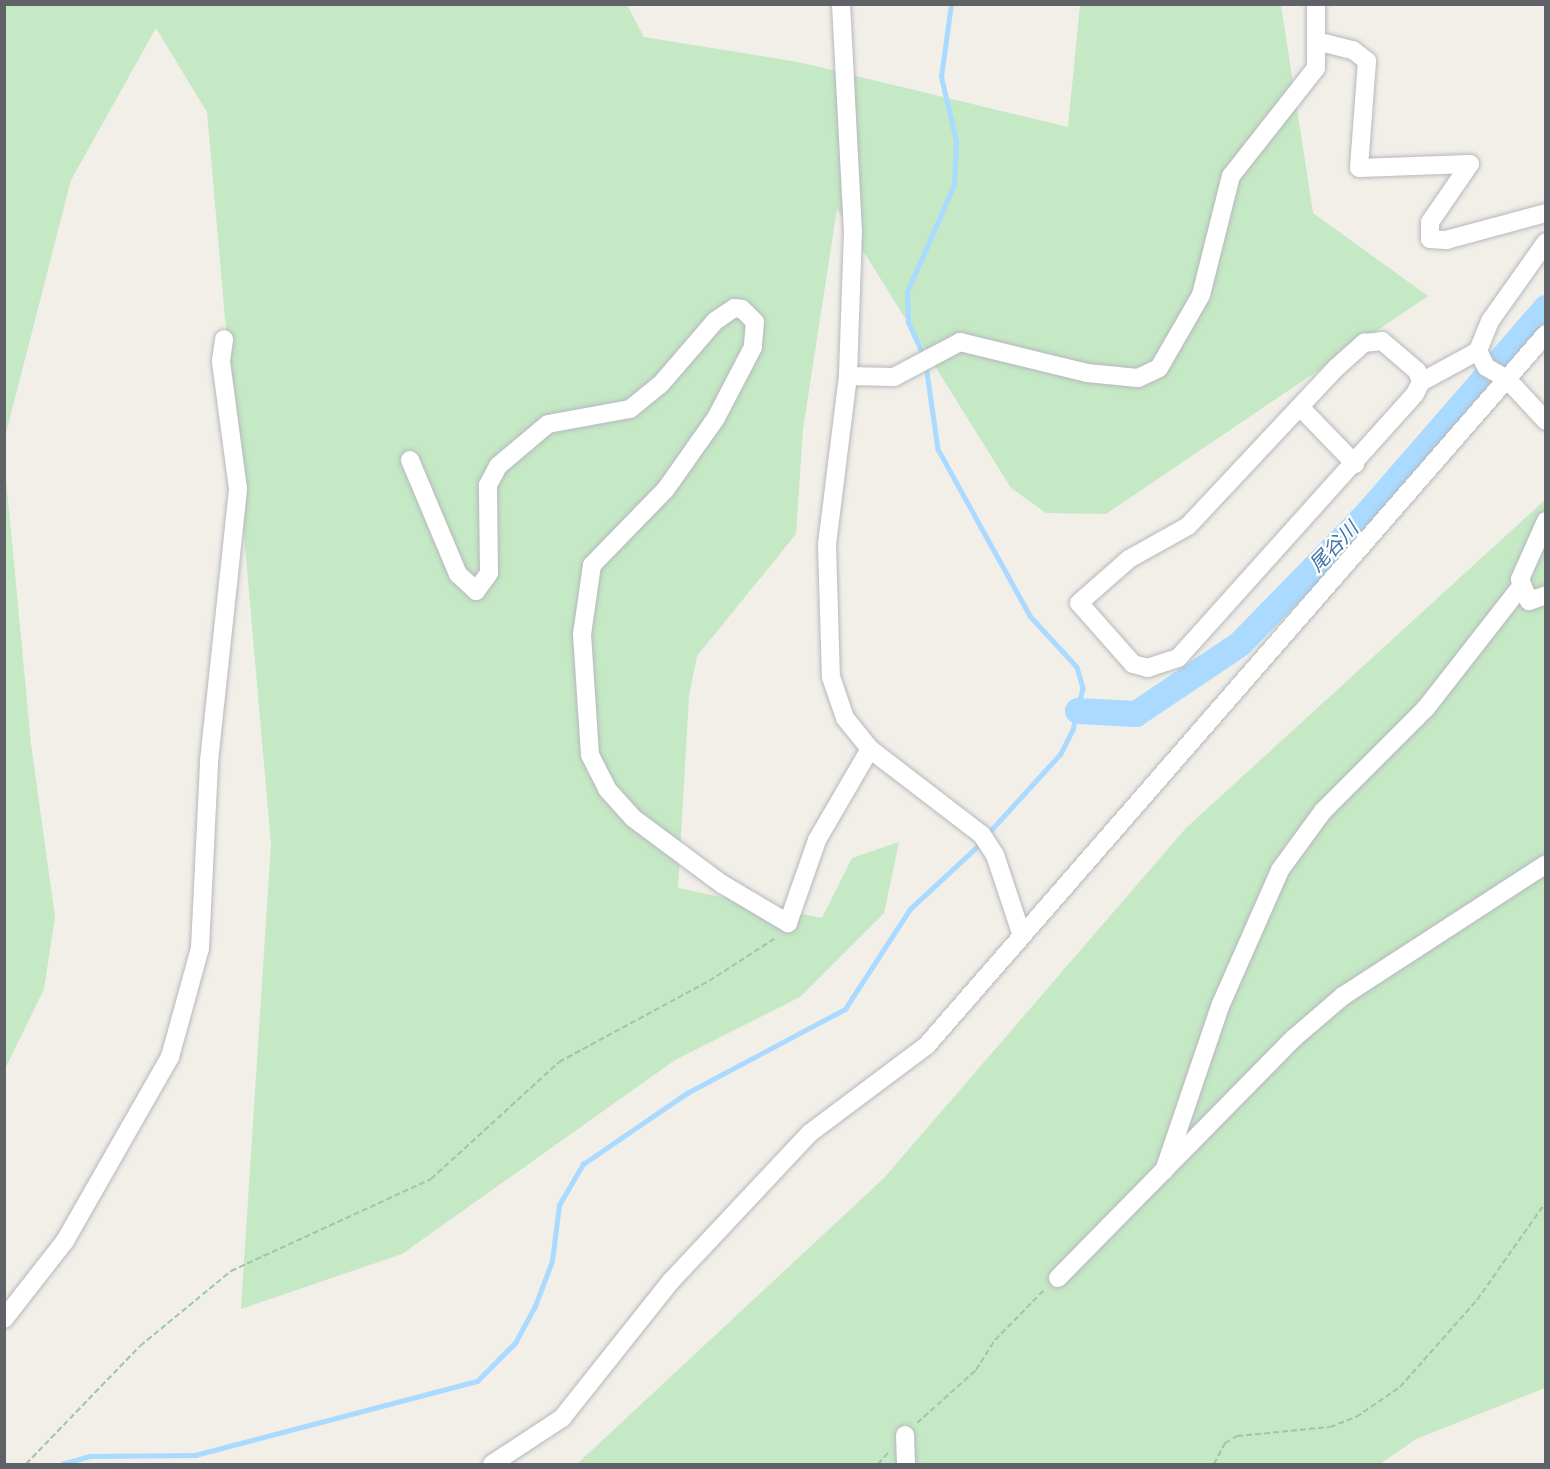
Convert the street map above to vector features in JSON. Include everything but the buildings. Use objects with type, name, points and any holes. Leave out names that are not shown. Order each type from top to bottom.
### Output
[{"type":"street","points":[[841,4],[840,67],[854,183],[848,376],[827,545],[825,627],[838,701],[870,749],[982,835],[995,855],[1022,936]]},
{"type":"street","points":[[848,376],[894,377],[960,342],[1087,373],[1138,378],[1159,368],[1201,295],[1231,176],[1310,80],[1320,42],[1316,4]]},
{"type":"street","points":[[1320,42],[1353,50],[1367,61],[1359,168],[1470,164],[1430,222],[1430,239],[1446,240],[1545,213]]},
{"type":"street","points":[[1421,382],[1413,365],[1394,348],[1370,341],[1301,408],[1188,526],[1129,559],[1079,603],[1126,658],[1148,668],[1178,657],[1355,464],[1421,382],[1478,351],[1490,321],[1545,242]]},
{"type":"street","points":[[410,460],[458,574],[476,591],[489,573],[488,485],[498,466],[548,424],[630,409],[726,313],[734,308],[750,314],[753,347],[694,454],[592,565],[585,598],[582,665],[590,755],[607,789],[656,837],[788,923],[822,829],[870,749]]},
{"type":"street","points":[[492,1464],[562,1418],[644,1312],[764,1179],[835,1110],[927,1045],[1545,334]]},
{"type":"street","points":[[4,1319],[65,1241],[161,1074],[200,948],[209,761],[238,489],[221,361],[224,339]]},
{"type":"street","points":[[1478,351],[1486,367],[1507,379],[1545,421]]},
{"type":"street","points":[[1301,408],[1355,464]]},
{"type":"street","points":[[1545,521],[1523,567],[1522,585],[1529,601],[1545,595]]},
{"type":"street","points":[[1164,1171],[1221,1004],[1280,870],[1323,811],[1426,708],[1522,585]]},
{"type":"street","points":[[1058,1278],[1343,996],[1545,864]]},
{"type":"street","points":[[905,1435],[906,1464]]},
{"type":"path","points":[[26,1464],[140,1346],[231,1271],[431,1179],[559,1062],[771,944],[788,923]]},
{"type":"path","points":[[1214,1464],[1225,1443],[1237,1436],[1330,1427],[1392,1393],[1463,1318],[1545,1202]]},
{"type":"path","points":[[905,1435],[976,1370],[1015,1317],[1058,1278]]},
{"type":"green space","points":[[5,5],[627,5],[644,37],[798,62],[1068,127],[1080,5],[1281,5],[1313,213],[1428,296],[1106,514],[1046,513],[1011,488],[837,209],[803,429],[796,534],[697,656],[689,696],[678,888],[822,918],[852,858],[899,842],[884,913],[800,997],[675,1060],[402,1254],[241,1309],[271,844],[207,112],[156,28],[71,180],[5,437]]},
{"type":"green space","points":[[4,457],[31,744],[55,917],[44,989],[5,1069]]},
{"type":"green space","points":[[1545,500],[1545,1388],[1416,1439],[1380,1464],[577,1464],[884,1178],[1186,828]]},
{"type":"waterway","points":[[924,357],[908,322],[907,292],[954,185],[956,141],[941,77],[951,4]]},
{"type":"waterway","name":"尾谷川","points":[[1078,711],[1136,714],[1240,644],[1367,514],[1546,308]]},
{"type":"waterway","points":[[926,365],[938,449],[1030,616],[1077,667],[1083,688],[1073,730],[1060,755],[988,834]]},
{"type":"waterway","points":[[62,1464],[90,1456],[195,1455],[477,1381],[515,1343],[535,1306],[552,1261],[559,1205],[583,1164],[687,1093],[845,1009],[910,909],[981,843]]}]
